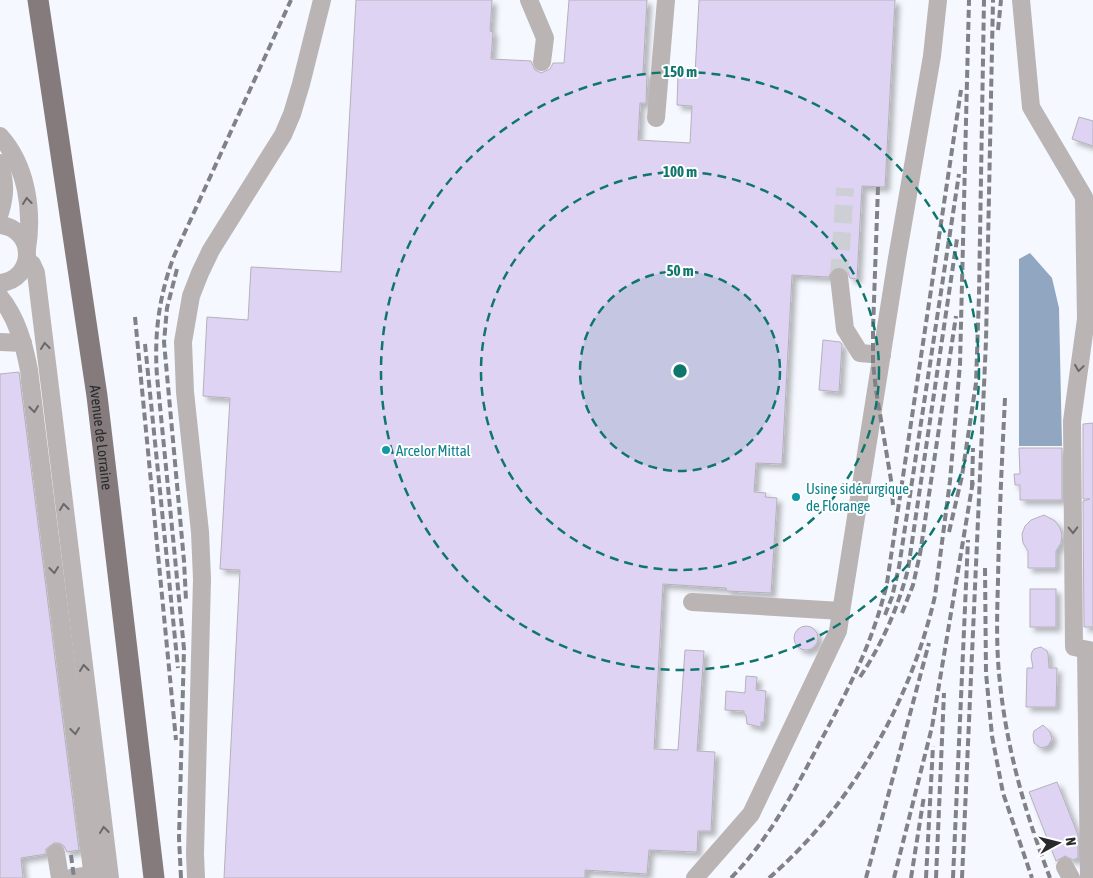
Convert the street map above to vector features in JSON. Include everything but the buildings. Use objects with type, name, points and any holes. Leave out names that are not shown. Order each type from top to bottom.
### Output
[{"type":"main road","name":"Avenue de Lorraine","points":[[38,0],[97,396],[154,878]]},
{"type":"lane","points":[[196,878],[195,854],[203,618],[200,532],[185,392],[183,342],[191,296],[200,273],[211,250],[283,135],[292,114],[322,0]]},
{"type":"lane","points":[[529,0],[545,38],[542,62]]},
{"type":"lane","points":[[656,118],[666,0]]},
{"type":"lane","points":[[695,878],[752,814],[838,631],[932,56],[938,0]]},
{"type":"lane","points":[[1021,0],[1031,107],[1084,197],[1089,251],[1086,319],[1072,421],[1074,647],[1090,651],[1089,878]]},
{"type":"lane","points":[[0,136],[15,156],[24,183],[29,219],[27,255],[23,269],[11,281],[0,283]]},
{"type":"lane","points":[[0,163],[5,181],[5,196],[0,213]]},
{"type":"lane","points":[[0,226],[13,229],[20,234],[36,273],[101,876]]},
{"type":"lane","points":[[839,278],[845,329],[860,353],[882,355]]},
{"type":"lane","points":[[0,297],[15,322],[23,343],[29,370],[101,876]]},
{"type":"lane","points":[[1086,319],[1093,350]]},
{"type":"lane","points":[[0,342],[23,343]]},
{"type":"lane","points":[[692,602],[841,611]]},
{"type":"lane","points":[[56,853],[60,878]]},
{"type":"lane","points":[[72,878],[101,876]]},
{"type":"water","points":[[1030,253],[1052,278],[1059,308],[1062,446],[1019,446],[1019,259]]},
{"type":"tunnel","points":[[839,277],[845,188]]},
{"type":"railway","points":[[181,878],[179,838],[184,649],[157,376],[157,330],[161,300],[174,256],[291,0]]},
{"type":"railway","points":[[769,878],[799,850],[826,819],[874,750],[894,713],[910,674],[935,596],[950,481],[960,364],[969,0]]},
{"type":"railway","points":[[949,532],[962,476],[976,383],[984,0]]},
{"type":"railway","points":[[962,878],[986,341],[993,0]]},
{"type":"railway","points":[[998,30],[1001,0]]},
{"type":"railway","points":[[731,878],[769,831],[800,780],[859,666],[875,626],[887,583],[961,90]]},
{"type":"railway","points":[[885,615],[892,597],[899,567],[959,174]]},
{"type":"railway","points":[[878,187],[873,363],[891,480],[893,505]]},
{"type":"railway","points":[[860,677],[888,625],[908,569],[957,239]]},
{"type":"railway","points":[[177,269],[167,308],[164,342],[186,600]]},
{"type":"railway","points":[[902,613],[913,585],[920,554],[956,316]]},
{"type":"railway","points":[[135,317],[176,740]]},
{"type":"railway","points":[[145,344],[178,668]]},
{"type":"railway","points":[[1005,398],[997,606],[999,670],[1007,733],[1025,807],[1050,878]]},
{"type":"railway","points":[[972,488],[973,448]]},
{"type":"railway","points":[[894,878],[932,727],[973,481]]},
{"type":"railway","points":[[953,878],[968,540]]},
{"type":"railway","points":[[985,568],[986,673],[992,736],[1003,793],[1032,878]]},
{"type":"railway","points":[[866,878],[929,643]]},
{"type":"railway","points":[[936,878],[944,693]]},
{"type":"railway","points":[[926,878],[933,746]]},
{"type":"railway","points":[[911,878],[924,796]]},
{"type":"railway","points":[[71,855],[74,878]]},
{"type":"place","name":"Arcelor Mittal","points":[[386,450]]},
{"type":"place","name":"Usine sidérurgique de Florange","points":[[796,497]]}]
